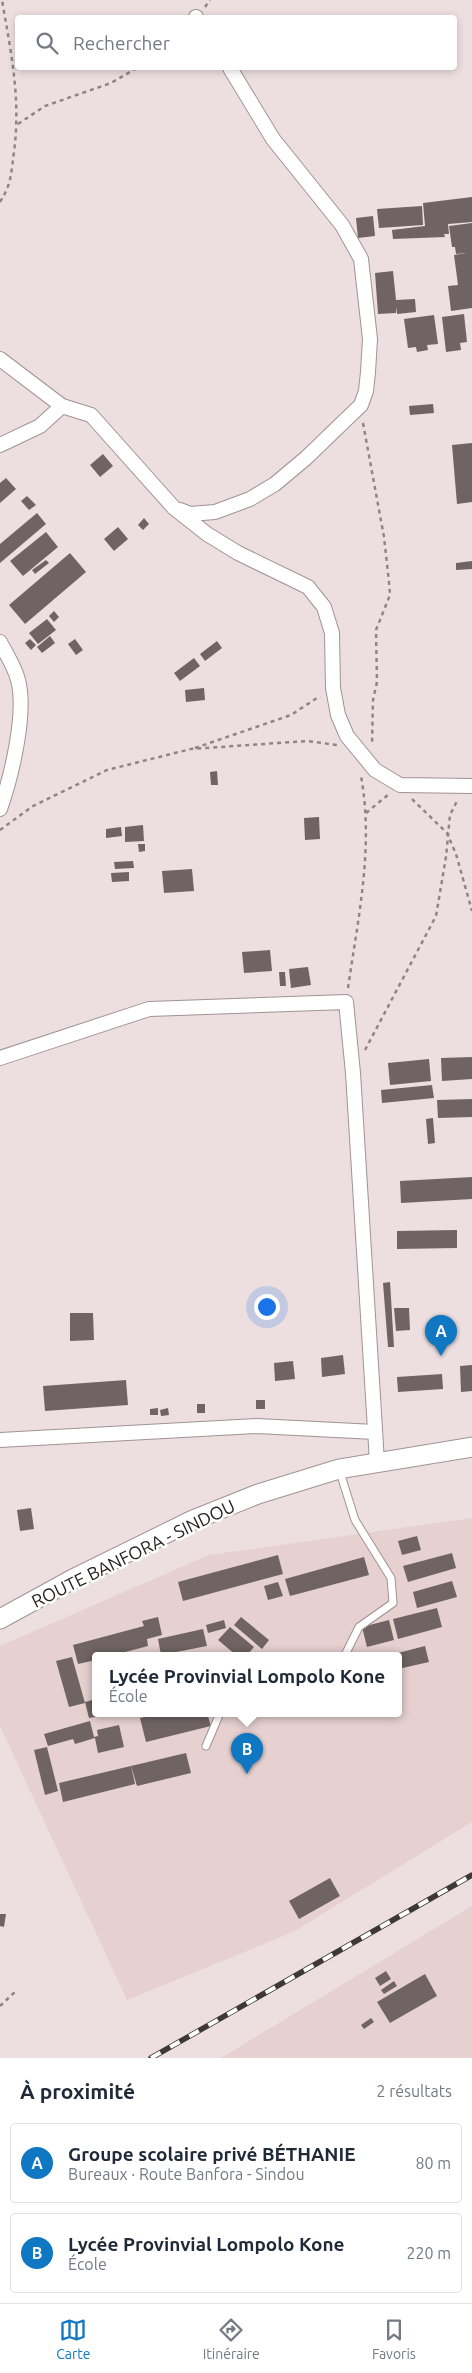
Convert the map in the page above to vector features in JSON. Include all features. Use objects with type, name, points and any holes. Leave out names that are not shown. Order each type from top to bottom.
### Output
[{"type":"main road","name":"ROUTE BANFORA - SINDOU","points":[[0,1619],[193,1520],[258,1494],[338,1469],[472,1447]]},
{"type":"street","points":[[174,508],[190,514],[215,512],[250,499],[275,484],[306,458],[361,405],[366,391],[370,339],[361,259],[342,225],[273,139],[231,70]]},
{"type":"street","points":[[0,359],[62,406],[91,415],[174,508],[207,534],[238,553],[308,586],[324,607],[332,633],[333,688],[338,715],[347,736],[376,770],[400,785],[472,786]]},
{"type":"street","points":[[0,445],[40,426],[62,406]]},
{"type":"street","points":[[0,642],[18,680],[20,706],[16,746],[0,809]]},
{"type":"street","points":[[0,1058],[149,1009],[346,1002],[353,1073],[377,1462]]},
{"type":"street","points":[[0,1440],[257,1426],[375,1432]]},
{"type":"lane","points":[[338,1469],[355,1520],[392,1578],[393,1603],[359,1627],[346,1652]]},
{"type":"lane","points":[[206,1746],[218,1717]]},
{"type":"path","points":[[0,202],[10,186],[18,124],[14,63],[2,0]]},
{"type":"path","points":[[204,0],[207,5]]},
{"type":"path","points":[[18,124],[45,106],[111,83],[134,70]]},
{"type":"path","points":[[361,405],[384,538],[390,595],[376,630],[377,682],[373,700],[374,730],[371,756],[376,770]]},
{"type":"path","points":[[0,830],[33,806],[107,770],[191,750],[244,729],[291,715],[333,688]]},
{"type":"path","points":[[191,750],[307,741],[356,748]]},
{"type":"path","points":[[346,1002],[367,852],[366,814],[361,776]]},
{"type":"path","points":[[366,814],[400,785],[415,803],[447,833],[456,854],[472,911]]},
{"type":"path","points":[[353,1073],[436,916],[446,857],[450,815],[459,797]]},
{"type":"path","points":[[0,2006],[16,1990]]},
{"type":"shaded area","points":[[472,1518],[472,1822],[293,1932],[127,2000],[0,1726],[0,1646],[209,1555]]},
{"type":"shaded area","points":[[472,1906],[472,2058],[221,2058]]},
{"type":"building","points":[[472,197],[472,222],[448,224],[449,234],[444,234],[445,237],[393,239],[392,230],[425,226],[423,203]]},
{"type":"building","points":[[422,206],[423,225],[379,228],[377,209]]},
{"type":"building","points":[[373,216],[375,236],[358,238],[356,218]]},
{"type":"building","points":[[472,223],[472,308],[451,311],[448,286],[458,285],[454,255],[466,253],[456,254],[455,247],[452,247],[449,226]]},
{"type":"building","points":[[393,271],[396,300],[415,299],[416,312],[397,314],[397,307],[396,313],[378,314],[375,273]]},
{"type":"building","points":[[464,314],[467,342],[460,343],[461,350],[446,352],[442,317]]},
{"type":"building","points":[[434,315],[438,344],[427,345],[428,350],[417,352],[416,347],[408,348],[404,319]]},
{"type":"building","points":[[433,404],[434,413],[410,415],[409,406]]},
{"type":"building","points":[[472,443],[472,502],[457,504],[452,445]]},
{"type":"building","points":[[103,454],[113,466],[100,477],[90,465]]},
{"type":"building","points":[[6,478],[16,489],[0,503],[0,483]]},
{"type":"building","points":[[27,496],[36,505],[29,510],[21,501]]},
{"type":"building","points":[[37,513],[46,524],[0,563],[0,544]]},
{"type":"building","points":[[144,518],[149,524],[143,530],[138,525]]},
{"type":"building","points":[[118,527],[128,539],[114,551],[104,539]]},
{"type":"building","points":[[46,532],[58,547],[23,576],[10,561]]},
{"type":"building","points":[[70,553],[86,572],[25,624],[9,605]]},
{"type":"building","points":[[46,560],[49,563],[35,574],[32,570]]},
{"type":"building","points":[[472,561],[472,569],[456,570],[456,563]]},
{"type":"building","points":[[54,611],[59,617],[54,622],[49,616]]},
{"type":"building","points":[[47,619],[56,630],[38,644],[29,633]]},
{"type":"building","points":[[50,636],[55,643],[42,653],[37,647]]},
{"type":"building","points":[[30,639],[36,645],[31,650],[25,643]]},
{"type":"building","points":[[75,639],[83,650],[76,655],[68,644]]},
{"type":"building","points":[[217,641],[222,648],[205,661],[200,654]]},
{"type":"building","points":[[194,658],[200,666],[180,681],[174,673]]},
{"type":"building","points":[[204,688],[205,700],[186,702],[185,690]]},
{"type":"building","points":[[217,771],[218,785],[211,785],[210,772]]},
{"type":"building","points":[[319,817],[320,839],[305,840],[304,818]]},
{"type":"building","points":[[143,825],[144,841],[125,842],[125,827]]},
{"type":"building","points":[[121,827],[122,836],[106,838],[106,829]]},
{"type":"building","points":[[138,844],[145,844],[145,851],[139,852]]},
{"type":"building","points":[[133,861],[134,868],[115,869],[114,862]]},
{"type":"building","points":[[192,869],[194,891],[164,893],[162,871]]},
{"type":"building","points":[[129,872],[129,881],[112,882],[111,873]]},
{"type":"building","points":[[270,950],[272,971],[244,973],[242,952]]},
{"type":"building","points":[[308,967],[311,985],[291,988],[289,969]]},
{"type":"building","points":[[279,972],[285,972],[286,986],[280,986]]},
{"type":"building","points":[[472,1057],[472,1079],[442,1081],[441,1058]]},
{"type":"building","points":[[429,1059],[431,1081],[390,1085],[388,1063]]},
{"type":"building","points":[[432,1085],[434,1098],[382,1103],[381,1090]]},
{"type":"building","points":[[472,1099],[472,1117],[438,1118],[437,1100]]},
{"type":"building","points":[[433,1118],[435,1143],[428,1144],[426,1119]]},
{"type":"building","points":[[472,1177],[472,1199],[401,1203],[400,1181]]},
{"type":"building","points":[[457,1230],[457,1248],[397,1249],[397,1231]]},
{"type":"building","points":[[390,1282],[394,1347],[388,1347],[383,1283]]},
{"type":"building","points":[[394,1308],[409,1308],[410,1330],[396,1331]]},
{"type":"building","points":[[70,1313],[93,1313],[94,1340],[70,1341]]},
{"type":"building","points":[[343,1355],[345,1374],[322,1377],[321,1358]]},
{"type":"building","points":[[293,1361],[295,1379],[275,1381],[274,1363]]},
{"type":"building","points":[[472,1365],[472,1391],[461,1392],[460,1366]]},
{"type":"building","points":[[442,1374],[443,1389],[398,1392],[397,1377]]},
{"type":"building","points":[[126,1380],[128,1405],[45,1411],[43,1386]]},
{"type":"building","points":[[256,1400],[265,1400],[265,1409],[256,1409]]},
{"type":"building","points":[[197,1404],[205,1404],[205,1413],[197,1413]]},
{"type":"building","points":[[158,1408],[158,1415],[150,1415],[150,1409]]},
{"type":"building","points":[[168,1408],[169,1415],[161,1416],[160,1410]]},
{"type":"building","points":[[31,1508],[34,1529],[20,1531],[17,1510]]},
{"type":"building","points":[[417,1536],[421,1550],[402,1555],[398,1541]]},
{"type":"building","points":[[452,1553],[456,1568],[408,1582],[403,1566]]},
{"type":"building","points":[[278,1555],[283,1574],[183,1601],[178,1582]]},
{"type":"building","points":[[364,1557],[369,1575],[290,1596],[285,1579]]},
{"type":"building","points":[[452,1581],[457,1597],[417,1608],[413,1592]]},
{"type":"building","points":[[278,1582],[283,1596],[268,1600],[264,1586]]},
{"type":"building","points":[[437,1608],[442,1627],[398,1639],[393,1619]]},
{"type":"building","points":[[158,1617],[162,1635],[147,1639],[148,1646],[125,1652],[92,1652],[92,1661],[78,1664],[73,1645],[144,1626],[142,1621]]},
{"type":"building","points":[[241,1617],[269,1640],[262,1649],[234,1625]]},
{"type":"building","points":[[224,1620],[226,1628],[208,1633],[206,1625]]},
{"type":"building","points":[[389,1620],[394,1640],[367,1647],[362,1627]]},
{"type":"building","points":[[230,1627],[254,1647],[250,1652],[232,1652],[218,1640]]},
{"type":"building","points":[[203,1629],[207,1646],[176,1652],[160,1652],[158,1639]]},
{"type":"building","points":[[425,1646],[429,1662],[402,1668],[402,1652]]},
{"type":"building","points":[[72,1657],[85,1703],[69,1707],[56,1661]]},
{"type":"building","points":[[92,1700],[92,1717],[94,1717],[89,1718],[85,1702]]},
{"type":"building","points":[[208,1717],[211,1726],[146,1742],[140,1718]]},
{"type":"building","points":[[90,1721],[94,1737],[98,1736],[97,1730],[119,1725],[124,1747],[98,1753],[95,1738],[75,1744],[73,1739],[48,1746],[44,1734]]},
{"type":"building","points":[[47,1747],[58,1791],[45,1795],[34,1750]]},
{"type":"building","points":[[186,1753],[191,1773],[137,1786],[131,1766]]},
{"type":"building","points":[[131,1766],[135,1784],[63,1802],[59,1783]]},
{"type":"building","points":[[330,1878],[340,1896],[299,1919],[289,1901]]},
{"type":"building","points":[[0,1914],[6,1914],[4,1927],[0,1926]]},
{"type":"building","points":[[386,1971],[391,1979],[380,1986],[375,1978]]},
{"type":"building","points":[[425,1974],[437,1996],[390,2023],[377,2002]]},
{"type":"building","points":[[394,1981],[397,1986],[384,1994],[381,1990]]},
{"type":"building","points":[[371,2018],[374,2022],[364,2029],[361,2025]]},
{"type":"railway","points":[[151,2058],[472,1875]]},
{"type":"place","name":"Groupe scolaire privé BÉTHANIE","points":[[441,1356]]},
{"type":"place","name":"Lycée Provinvial Lompolo Kone","points":[[247,1774]]}]
